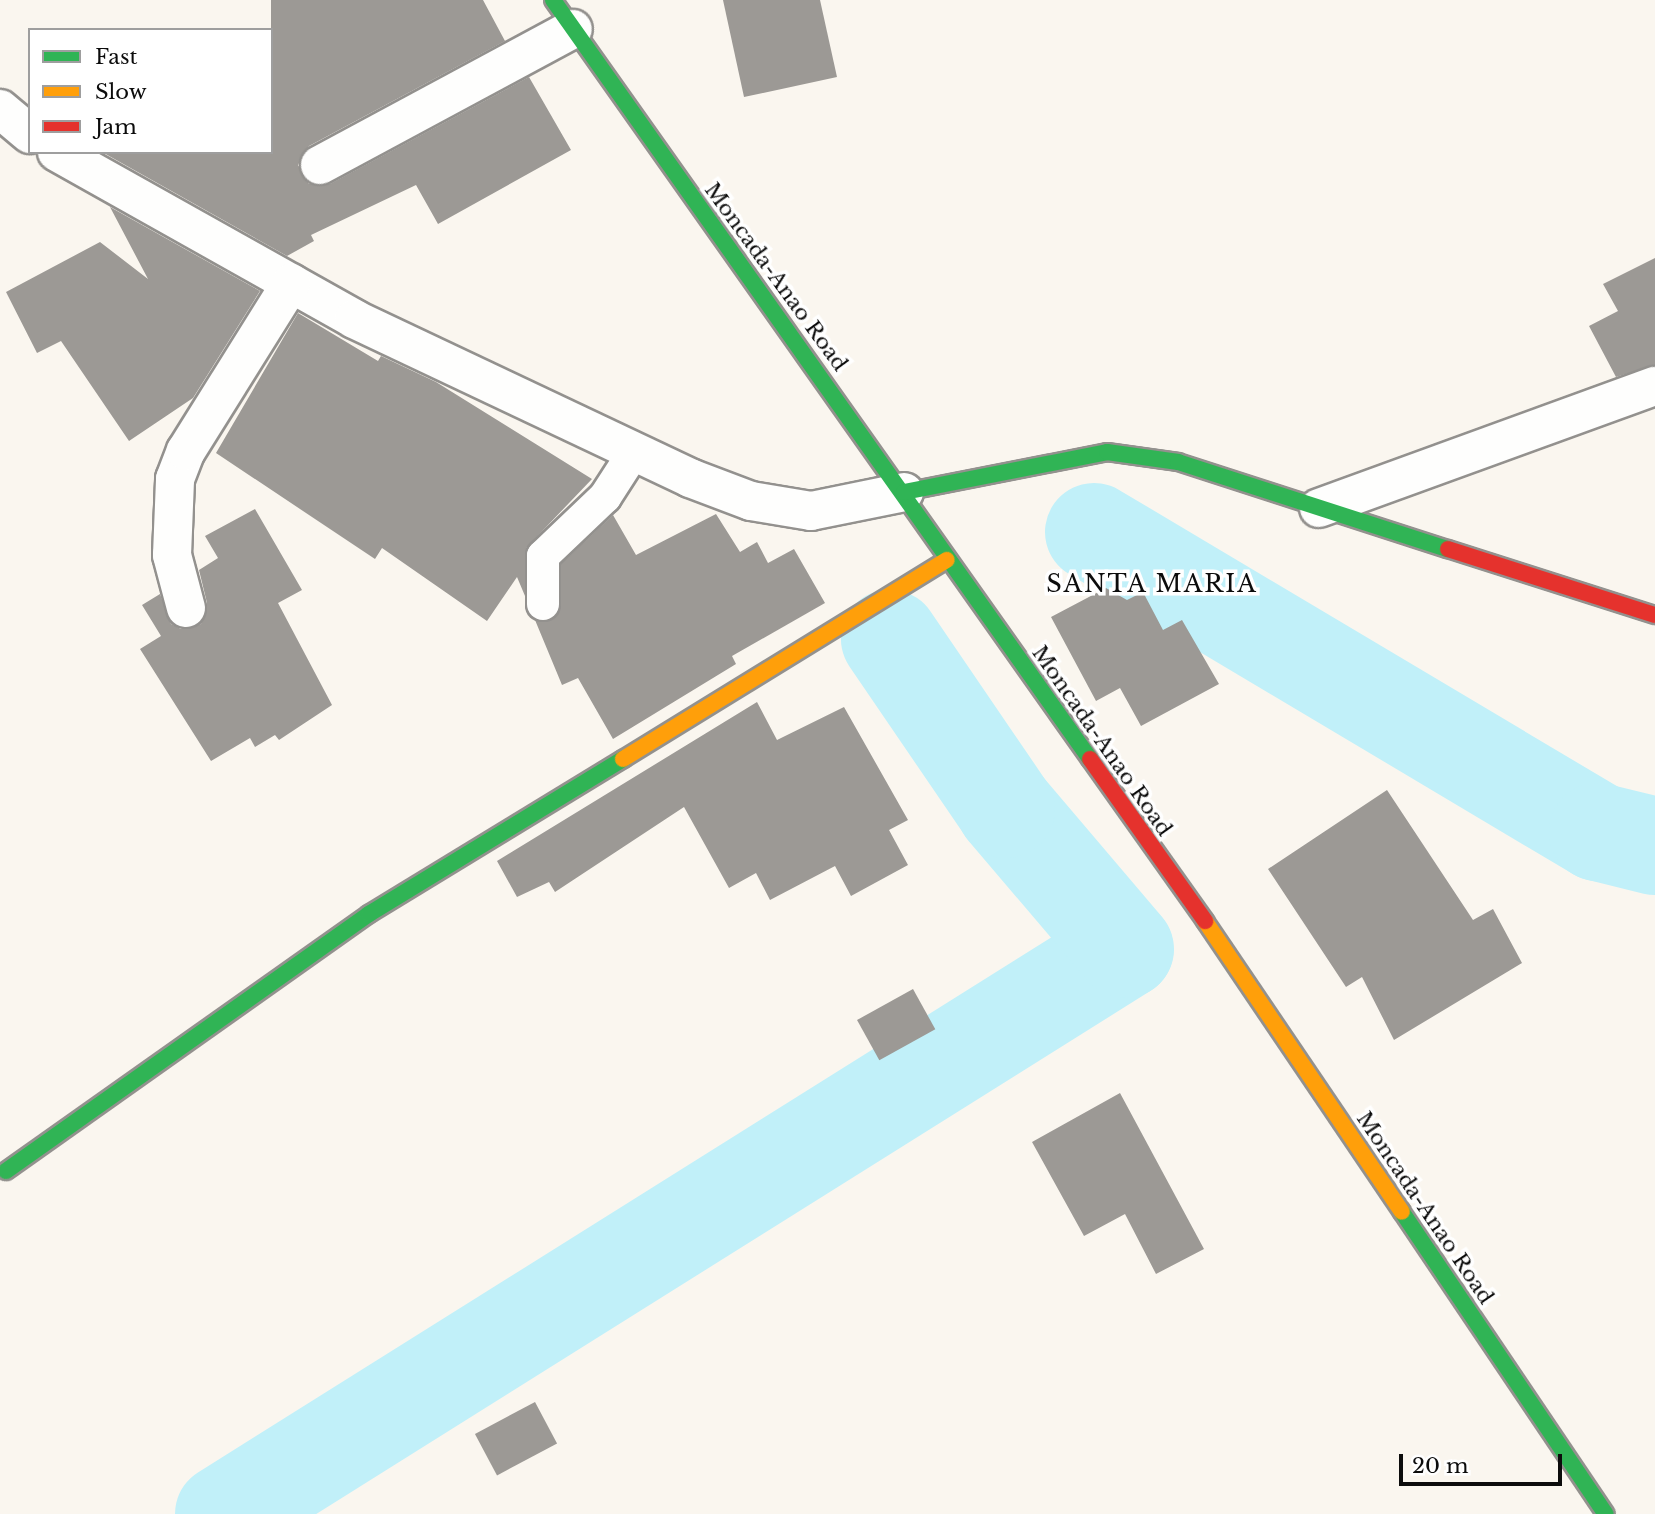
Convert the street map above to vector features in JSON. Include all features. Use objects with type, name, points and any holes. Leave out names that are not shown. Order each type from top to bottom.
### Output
[{"type":"street","points":[[320,166],[563,15]]},
{"type":"street","name":"Moncada-Anao Road","points":[[563,15],[904,492],[947,560],[1200,914],[1606,1514]]},
{"type":"street","points":[[0,109],[28,132]]},
{"type":"street","points":[[61,154],[291,283],[634,452],[751,500],[811,511],[1107,452],[1178,462],[1655,615]]},
{"type":"street","points":[[186,608],[172,555],[175,479],[186,451],[291,283]]},
{"type":"street","points":[[1319,508],[1655,386]]},
{"type":"street","points":[[6,1171],[369,914],[947,560]]},
{"type":"lane","points":[[543,604],[543,556],[605,497],[634,452]]},
{"type":"building","points":[[271,0],[483,0],[505,41],[309,146],[298,165],[309,184],[330,184],[529,77],[571,150],[438,224],[416,185],[311,235],[314,241],[287,256],[106,154],[273,154]]},
{"type":"building","points":[[723,0],[820,0],[837,77],[744,97]]},
{"type":"building","points":[[110,207],[260,291],[193,398],[129,441],[61,341],[37,353],[6,292],[100,242],[148,279]]},
{"type":"building","points":[[1655,258],[1655,365],[1616,377],[1589,326],[1618,311],[1603,284]]},
{"type":"building","points":[[298,313],[378,361],[381,356],[436,382],[592,479],[526,548],[525,596],[517,577],[487,621],[382,548],[375,559],[216,453]]},
{"type":"building","points":[[255,509],[302,590],[278,603],[332,705],[279,740],[275,735],[255,747],[250,738],[211,761],[140,649],[161,636],[142,605],[160,594],[171,624],[181,629],[201,624],[207,603],[199,570],[218,558],[205,536]]},
{"type":"building","points":[[716,514],[740,552],[757,542],[768,563],[794,549],[825,603],[732,656],[736,664],[613,739],[578,678],[562,685],[535,620],[558,614],[561,564],[613,515],[636,555]]},
{"type":"building","points":[[1106,588],[1127,600],[1143,592],[1163,630],[1182,620],[1219,684],[1141,726],[1120,688],[1096,701],[1051,617]]},
{"type":"building","points":[[757,702],[777,740],[844,707],[908,820],[889,830],[908,865],[851,896],[835,866],[770,900],[756,873],[729,888],[684,807],[555,892],[549,882],[517,897],[497,861]]},
{"type":"building","points":[[1387,790],[1473,920],[1493,909],[1522,963],[1394,1040],[1362,977],[1346,987],[1268,869]]},
{"type":"building","points":[[913,989],[935,1029],[879,1060],[857,1020]]},
{"type":"building","points":[[1120,1093],[1204,1249],[1156,1274],[1125,1214],[1084,1236],[1032,1142]]},
{"type":"building","points":[[535,1402],[557,1443],[497,1475],[475,1434]]},
{"type":"waterway","points":[[1094,532],[1598,832],[1655,846]]},
{"type":"waterway","points":[[224,1514],[1125,949],[1006,809],[890,639]]},
{"type":"traffic: fast","points":[[553,0],[1090,759]]},
{"type":"traffic: fast","points":[[904,492],[1107,452],[1178,462],[1448,549]]},
{"type":"traffic: fast","points":[[6,1171],[369,914],[623,759]]},
{"type":"traffic: fast","points":[[1402,1212],[1606,1514]]},
{"type":"traffic: slow","points":[[623,759],[947,560]]},
{"type":"traffic: slow","points":[[1205,921],[1402,1212]]},
{"type":"traffic: jam","points":[[1448,549],[1655,615]]},
{"type":"traffic: jam","points":[[1090,759],[1205,921]]},
{"type":"district","name":"SANTA MARIA","points":[[1152,584]]}]
